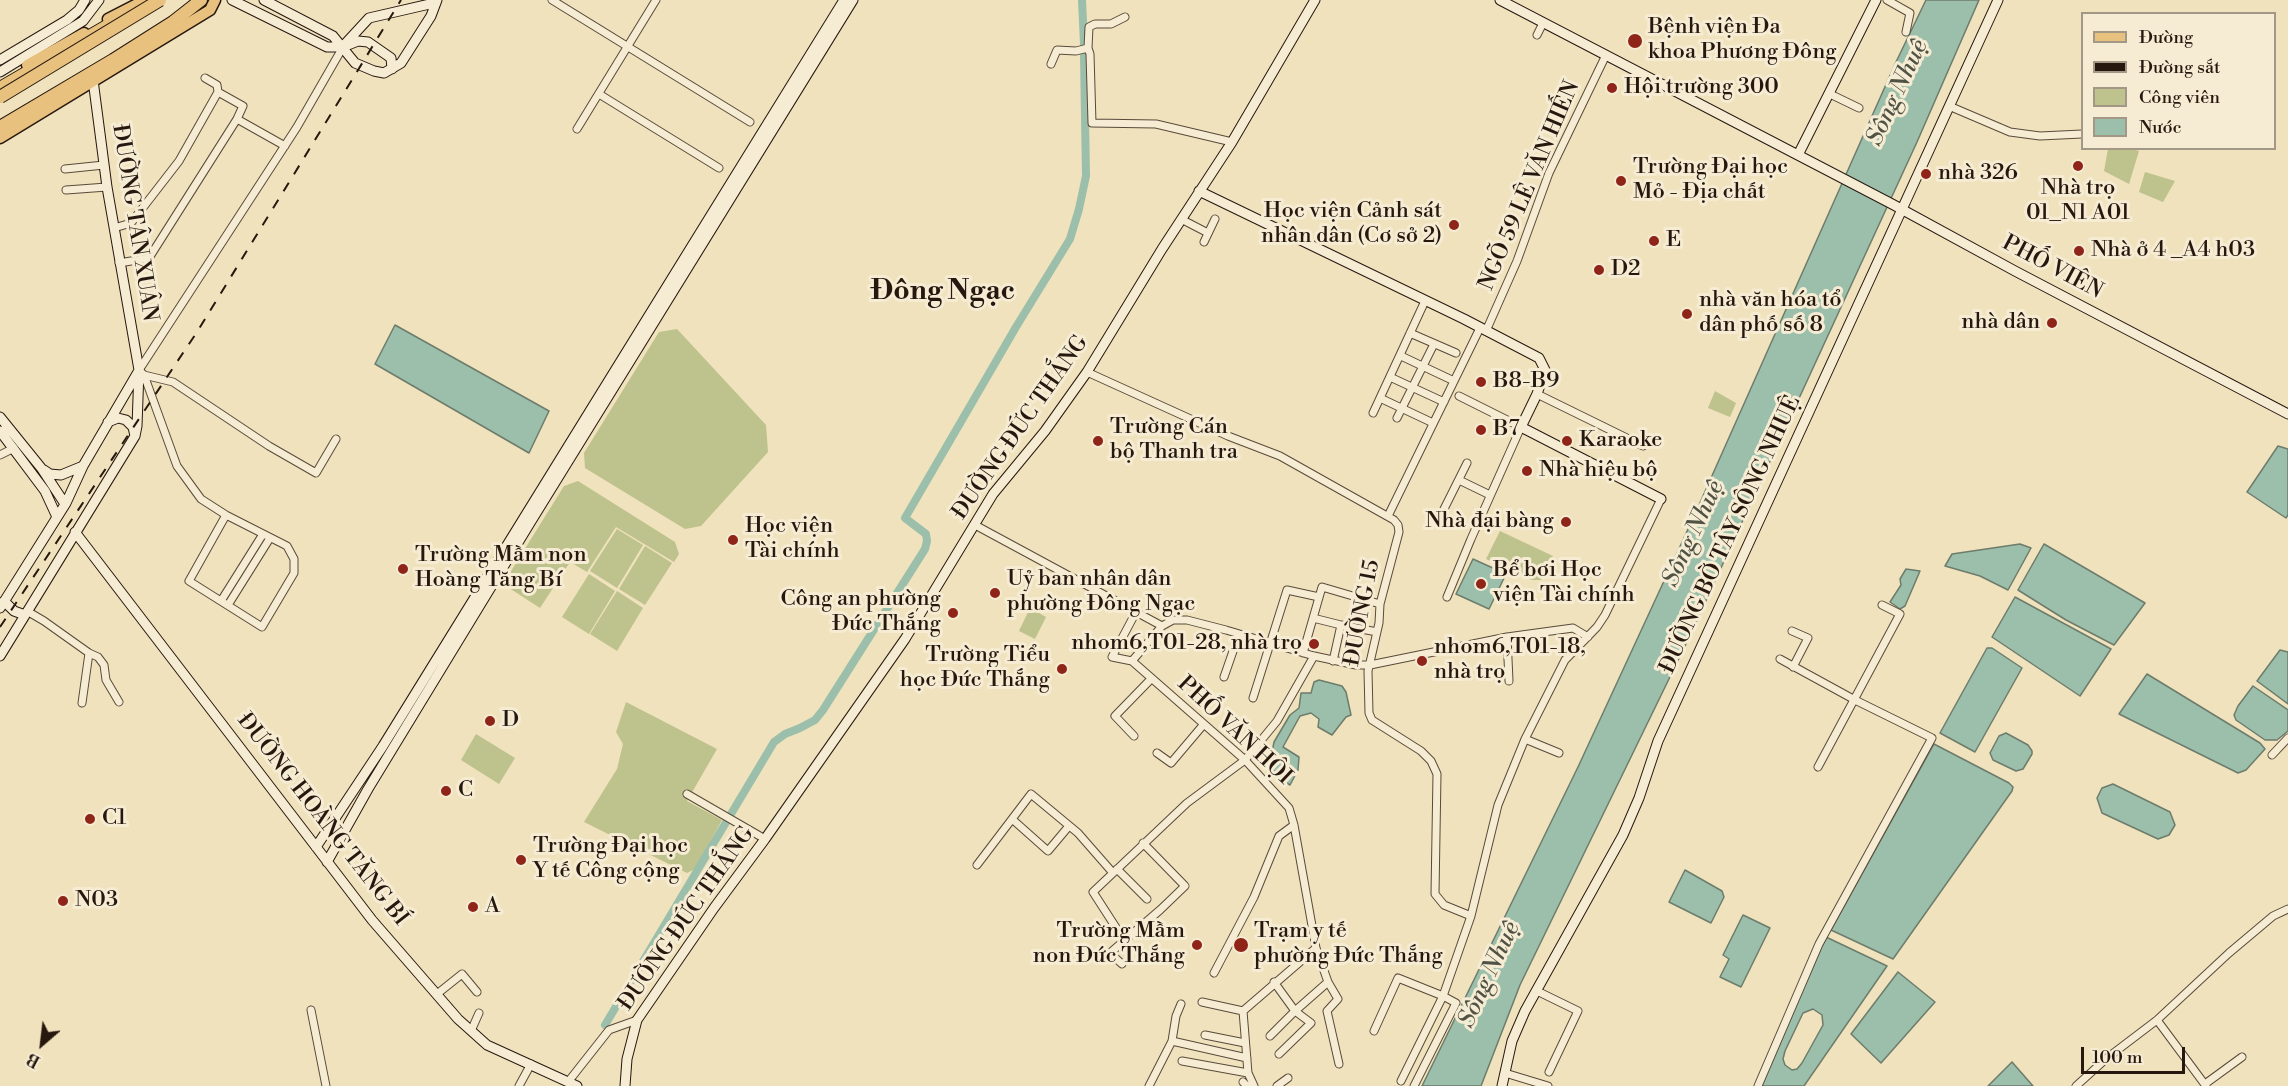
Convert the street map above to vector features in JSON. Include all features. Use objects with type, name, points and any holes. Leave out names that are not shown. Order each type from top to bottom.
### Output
[{"type":"highway","points":[[0,88],[96,31],[155,0]]},
{"type":"highway","points":[[0,95],[161,0]]},
{"type":"highway","points":[[1,123],[113,60],[173,22],[198,0]]},
{"type":"main road","points":[[0,81],[145,0]]},
{"type":"main road","points":[[0,138],[210,10],[214,0]]},
{"type":"street","points":[[0,60],[66,20],[79,10],[85,0]]},
{"type":"street","points":[[0,72],[77,26],[99,0]]},
{"type":"street","points":[[231,0],[327,47],[343,47],[358,41],[368,42],[391,58],[392,69]]},
{"type":"street","points":[[260,14],[265,0],[333,36],[355,63],[384,73],[401,63],[431,16],[436,2]]},
{"type":"street","points":[[280,0],[284,10]]},
{"type":"street","points":[[553,0],[750,122]]},
{"type":"street","points":[[576,129],[656,0]]},
{"type":"street","points":[[316,847],[389,736],[844,0]]},
{"type":"street","points":[[327,862],[368,789],[524,533],[854,0]]},
{"type":"street","name":"ĐƯỜNG ĐỨC THẮNG","points":[[625,1086],[627,1059],[637,1020],[905,639],[993,495],[1045,431],[1087,372],[1181,219],[1232,142],[1315,0]]},
{"type":"street","name":"PHỐ VIÊN","points":[[1500,0],[1836,174],[2288,414]]},
{"type":"street","points":[[1798,155],[1876,0]]},
{"type":"street","points":[[1887,0],[1910,13],[1906,32]]},
{"type":"street","name":"ĐƯỜNG BỜ TÂY SÔNG NHUỆ","points":[[1502,1086],[1512,1041],[1525,1011],[1623,835],[1639,798],[1658,741],[1998,0]]},
{"type":"street","points":[[119,702],[106,680],[101,660],[44,621],[26,613],[14,611],[2,604],[65,504],[108,422],[142,373],[285,146],[343,47],[369,18],[436,2]]},
{"type":"street","points":[[1082,50],[1089,27],[1095,24],[1111,24],[1125,17]]},
{"type":"street","points":[[1537,35],[1543,23]]},
{"type":"street","points":[[1051,64],[1057,50],[1082,50],[1090,54],[1092,123],[1156,124],[1232,142]]},
{"type":"street","name":"NGÕ 59 LÊ VĂN HIẾN","points":[[1388,516],[1454,381],[1517,261],[1549,173],[1606,55]]},
{"type":"street","points":[[114,228],[131,223],[179,161],[218,92],[217,85],[205,78]]},
{"type":"street","name":"ĐƯỜNG TÂN XUÂN","points":[[0,656],[135,436],[137,426],[142,373],[119,263],[93,80]]},
{"type":"street","points":[[119,263],[150,258],[220,149],[243,106],[218,92]]},
{"type":"street","points":[[599,94],[719,168]]},
{"type":"street","points":[[1830,94],[1859,108]]},
{"type":"street","points":[[1949,106],[2010,132],[2040,136],[2081,134]]},
{"type":"street","points":[[237,119],[285,146]]},
{"type":"street","points":[[65,169],[104,165]]},
{"type":"street","points":[[66,190],[107,188]]},
{"type":"street","points":[[1199,191],[1539,358],[1545,370],[1537,394],[1490,495],[1447,597]]},
{"type":"street","points":[[1181,219],[1208,233]]},
{"type":"street","points":[[1204,242],[1215,219]]},
{"type":"street","points":[[1373,413],[1425,301]]},
{"type":"street","points":[[1410,333],[1456,353]]},
{"type":"street","points":[[1397,418],[1434,344]]},
{"type":"street","points":[[1401,356],[1454,381]]},
{"type":"street","points":[[1087,372],[1228,436],[1280,456],[1388,516]]},
{"type":"street","points":[[142,373],[173,382],[269,446],[316,473],[336,439]]},
{"type":"street","points":[[142,373],[177,466],[201,498],[226,515],[287,546],[294,559],[294,573],[262,627],[189,581],[226,515]]},
{"type":"street","points":[[1390,376],[1444,402]]},
{"type":"street","points":[[1537,394],[1643,446]]},
{"type":"street","points":[[1401,1081],[1443,996],[1471,913],[1498,805],[1525,739],[1565,660],[1605,615],[1661,499],[1459,396]]},
{"type":"street","points":[[1380,398],[1433,423]]},
{"type":"street","points":[[0,417],[42,469],[65,504]]},
{"type":"street","points":[[108,422],[118,418],[126,420],[133,427],[135,436]]},
{"type":"street","points":[[0,431],[45,491],[57,517]]},
{"type":"street","points":[[0,455],[14,448]]},
{"type":"street","points":[[1440,517],[1467,463]]},
{"type":"street","points":[[42,469],[50,474],[61,475],[83,466]]},
{"type":"street","points":[[1459,480],[1490,495]]},
{"type":"street","name":"ĐƯỜNG 15","points":[[1388,516],[1398,525],[1399,532],[1380,604],[1377,633],[1368,671],[1369,713],[1372,720],[1431,761],[1437,774],[1435,894],[1444,905],[1471,913]]},
{"type":"street","points":[[975,525],[1162,626]]},
{"type":"street","name":"ĐƯỜNG HOÀNG TĂNG BÍ","points":[[75,532],[372,920],[437,994],[487,1046],[573,1084]]},
{"type":"street","points":[[225,603],[267,536]]},
{"type":"street","points":[[1303,653],[1322,587],[1380,604]]},
{"type":"street","points":[[1253,698],[1287,590],[1319,597]]},
{"type":"street","points":[[1818,767],[1900,614],[1882,605]]},
{"type":"street","name":"PHỐ VĂN HỘI","points":[[1136,612],[1112,657],[1132,662],[1245,760],[1289,808],[1316,948],[1328,982],[1338,999],[1327,1011],[1339,1064]]},
{"type":"street","points":[[1313,618],[1377,633]]},
{"type":"street","points":[[1132,662],[1162,626],[1173,620],[1187,620],[1314,656],[1356,665],[1370,665],[1507,637],[1574,628],[1587,637]]},
{"type":"street","points":[[1333,660],[1341,625]]},
{"type":"street","points":[[1792,631],[1808,639],[1793,667]]},
{"type":"street","points":[[1224,676],[1239,634]]},
{"type":"street","points":[[1507,637],[1509,681]]},
{"type":"street","points":[[82,703],[89,653]]},
{"type":"street","points":[[1124,940],[1093,892],[1187,803],[1245,760],[1276,721],[1314,656]]},
{"type":"street","points":[[1758,1086],[1819,944],[1932,738],[1780,659]]},
{"type":"street","points":[[1134,736],[1115,716],[1151,679]]},
{"type":"street","points":[[1157,753],[1171,763],[1204,724]]},
{"type":"street","points":[[2272,755],[2288,738]]},
{"type":"street","points":[[1525,739],[1559,753]]},
{"type":"street","points":[[687,794],[765,839]]},
{"type":"street","points":[[976,865],[1031,794],[1070,826],[1147,899]]},
{"type":"street","points":[[1012,819],[1048,850],[1070,826]]},
{"type":"street","points":[[1214,973],[1254,897],[1279,836],[1294,825]]},
{"type":"street","points":[[1122,964],[1110,953],[1185,886],[1143,843]]},
{"type":"street","points":[[2076,1086],[2107,1058],[2157,1020],[2229,952],[2273,916],[2288,909]]},
{"type":"street","points":[[1254,1086],[1248,1073],[1244,1011],[1274,982],[1316,948]]},
{"type":"street","points":[[437,994],[462,974],[477,992]]},
{"type":"street","points":[[1374,1031],[1398,978],[1456,1003],[1414,1086]]},
{"type":"street","points":[[1274,982],[1295,1011],[1311,1023],[1280,1054]]},
{"type":"street","points":[[1270,1036],[1328,982]]},
{"type":"street","points":[[1536,991],[1578,1011],[1549,1072]]},
{"type":"street","points":[[1202,1002],[1244,1011]]},
{"type":"street","points":[[1149,1086],[1172,1041],[1176,1016],[1181,1004]]},
{"type":"street","points":[[311,1011],[326,1086]]},
{"type":"street","points":[[471,1031],[479,1013]]},
{"type":"street","points":[[573,1084],[609,1030],[637,1020]]},
{"type":"street","points":[[2157,1020],[2205,1085],[2242,1057]]},
{"type":"street","points":[[1205,1035],[1245,1043]]},
{"type":"street","points":[[1172,1041],[1247,1059]]},
{"type":"street","points":[[1182,1061],[1248,1073]]},
{"type":"street","points":[[519,1086],[531,1064]]},
{"type":"street","points":[[1505,1073],[1548,1086]]},
{"type":"street","points":[[1276,1086],[1288,1078]]},
{"type":"green space","points":[[2108,150],[2139,151],[2129,184],[2104,171]]},
{"type":"green space","points":[[2145,172],[2175,181],[2163,202],[2139,192]]},
{"type":"green space","points":[[677,329],[766,425],[768,452],[701,526],[685,529],[585,468],[584,453],[659,332]]},
{"type":"green space","points":[[1715,391],[1736,403],[1730,417],[1708,408]]},
{"type":"green space","points":[[578,481],[675,542],[679,554],[674,562],[616,527],[587,572],[570,562],[540,608],[503,584],[564,486]]},
{"type":"green space","points":[[617,529],[643,545],[617,588],[590,571]]},
{"type":"green space","points":[[1500,531],[1553,556],[1541,580],[1532,580],[1486,559]]},
{"type":"green space","points":[[645,546],[672,563],[645,605],[619,589]]},
{"type":"green space","points":[[589,574],[615,591],[589,634],[562,617]]},
{"type":"green space","points":[[617,591],[643,608],[617,651],[590,634]]},
{"type":"green space","points":[[1030,608],[1046,617],[1035,639],[1019,631]]},
{"type":"green space","points":[[626,702],[717,749],[687,801],[722,820],[695,869],[687,873],[584,822],[617,769],[623,744],[616,732]]},
{"type":"green space","points":[[476,734],[515,758],[499,784],[461,760]]},
{"type":"water","name":"Sông Nhuệ","points":[[1926,0],[1979,0],[1917,142],[1686,644],[1520,985],[1481,1086],[1422,1086],[1578,767],[1695,514],[1896,62]]},
{"type":"water","points":[[395,325],[549,411],[529,453],[375,364]]},
{"type":"water","points":[[2278,446],[2288,449],[2288,515],[2286,518],[2247,492]]},
{"type":"water","points":[[2020,544],[2031,548],[2008,590],[1980,576],[1945,566],[1952,554]]},
{"type":"water","points":[[2044,544],[2145,603],[2114,645],[2066,620],[2018,590]]},
{"type":"water","name":"Bể bơi Học viện Tài chính","points":[[1473,559],[1506,574],[1489,609],[1456,594]]},
{"type":"water","points":[[1906,569],[1920,571],[1905,606],[1900,609],[1890,602],[1901,585],[1900,579]]},
{"type":"water","points":[[2015,597],[2111,649],[2080,696],[1992,637]]},
{"type":"water","points":[[1987,648],[1992,648],[2022,668],[1975,752],[1940,733]]},
{"type":"water","points":[[2280,650],[2288,652],[2288,704],[2257,681]]},
{"type":"water","points":[[2147,674],[2260,743],[2265,749],[2246,770],[2238,773],[2119,714]]},
{"type":"water","points":[[1319,680],[1342,686],[1346,692],[1351,715],[1346,717],[1332,735],[1318,727],[1319,719],[1311,713],[1300,716],[1283,747],[1299,757],[1298,770],[1290,785],[1277,777],[1270,763],[1274,742],[1290,715],[1299,708],[1301,693],[1311,693],[1314,682]]},
{"type":"water","points":[[2253,686],[2288,710],[2288,731],[2277,740],[2265,740],[2236,720],[2234,715],[2238,706]]},
{"type":"water","points":[[2006,733],[2028,745],[2032,751],[2023,769],[2016,771],[1993,760],[1990,753],[1999,736]]},
{"type":"water","points":[[1934,744],[2013,787],[1893,959],[1831,930]]},
{"type":"water","points":[[2113,784],[2170,812],[2175,825],[2169,835],[2158,839],[2102,813],[2097,798],[2102,788]]},
{"type":"water","points":[[1685,870],[1722,891],[1724,897],[1711,923],[1669,902]]},
{"type":"water","points":[[1743,915],[1770,928],[1741,987],[1720,977],[1729,959],[1723,955]]},
{"type":"water","points":[[1826,937],[1887,966],[1804,1086],[1761,1086]],"holes":[[[1813,1009],[1822,1015],[1823,1025],[1802,1063],[1797,1069],[1792,1070],[1785,1065],[1783,1059],[1803,1013]]]},
{"type":"water","points":[[1898,972],[1935,1002],[1881,1063],[1851,1034]]},
{"type":"water","points":[[2012,1062],[2033,1086],[1988,1086]]},
{"type":"waterway","points":[[1082,0],[1084,44]]},
{"type":"waterway","points":[[605,1025],[774,742],[785,734],[815,720],[823,710],[925,549],[926,534],[905,518],[1070,239],[1086,176],[1084,56]]},
{"type":"railway","points":[[0,627],[197,332],[401,0]]},
{"type":"place","name":"Bệnh viện Đa khoa Phương Đông","points":[[1635,41]]},
{"type":"place","name":"Hội trường 300","points":[[1612,88]]},
{"type":"place","name":"Nhà trọ 01_N1 A01","points":[[2078,166]]},
{"type":"place","name":"nhà 326","points":[[1926,174]]},
{"type":"place","name":"Trường Đại học Mỏ - Địa chất","points":[[1621,181]]},
{"type":"place","name":"Học viện Cảnh sát nhân dân (Cơ sở 2)","points":[[1454,225]]},
{"type":"place","name":"E","points":[[1654,241]]},
{"type":"place","name":"Nhà ở 4 _A4 h03","points":[[2079,251]]},
{"type":"place","name":"D2","points":[[1599,270]]},
{"type":"place","name":"nhà văn hóa tổ dân phố số 8","points":[[1687,314]]},
{"type":"place","name":"nhà dân","points":[[2052,323]]},
{"type":"place","name":"B8-B9","points":[[1481,382]]},
{"type":"place","name":"B7","points":[[1481,430]]},
{"type":"place","name":"Trường Cán bộ Thanh tra","points":[[1098,441]]},
{"type":"place","name":"Karaoke","points":[[1567,441]]},
{"type":"place","name":"Nhà hiệu bộ","points":[[1527,471]]},
{"type":"place","name":"Nhà đại bàng","points":[[1566,522]]},
{"type":"place","name":"Học viện Tài chính","points":[[733,540]]},
{"type":"place","name":"Trường Mầm non Hoàng Tăng Bí","points":[[403,569]]},
{"type":"place","name":"Bể bơi Học viện Tài chính","points":[[1481,584]]},
{"type":"place","name":"Uỷ ban nhân dân phường Đông Ngạc","points":[[995,593]]},
{"type":"place","name":"Công an phường Đức Thắng","points":[[953,613]]},
{"type":"place","name":"nhom6,T01-28, nhà trọ","points":[[1314,644]]},
{"type":"place","name":"nhom6,T01-18, nhà trọ","points":[[1422,661]]},
{"type":"place","name":"Trường Tiểu học Đức Thắng","points":[[1062,669]]},
{"type":"place","name":"D","points":[[490,721]]},
{"type":"place","name":"C","points":[[446,791]]},
{"type":"place","name":"C1","points":[[90,819]]},
{"type":"place","name":"Trường Đại học Y tế Công cộng","points":[[521,860]]},
{"type":"place","name":"N03","points":[[63,901]]},
{"type":"place","name":"A","points":[[473,907]]},
{"type":"place","name":"Trường Mầm non Đức Thắng","points":[[1197,945]]},
{"type":"place","name":"Trạm y tế phường Đức Thắng","points":[[1241,945]]},
{"type":"district","name":"Đông Ngạc","points":[[943,292]]}]
